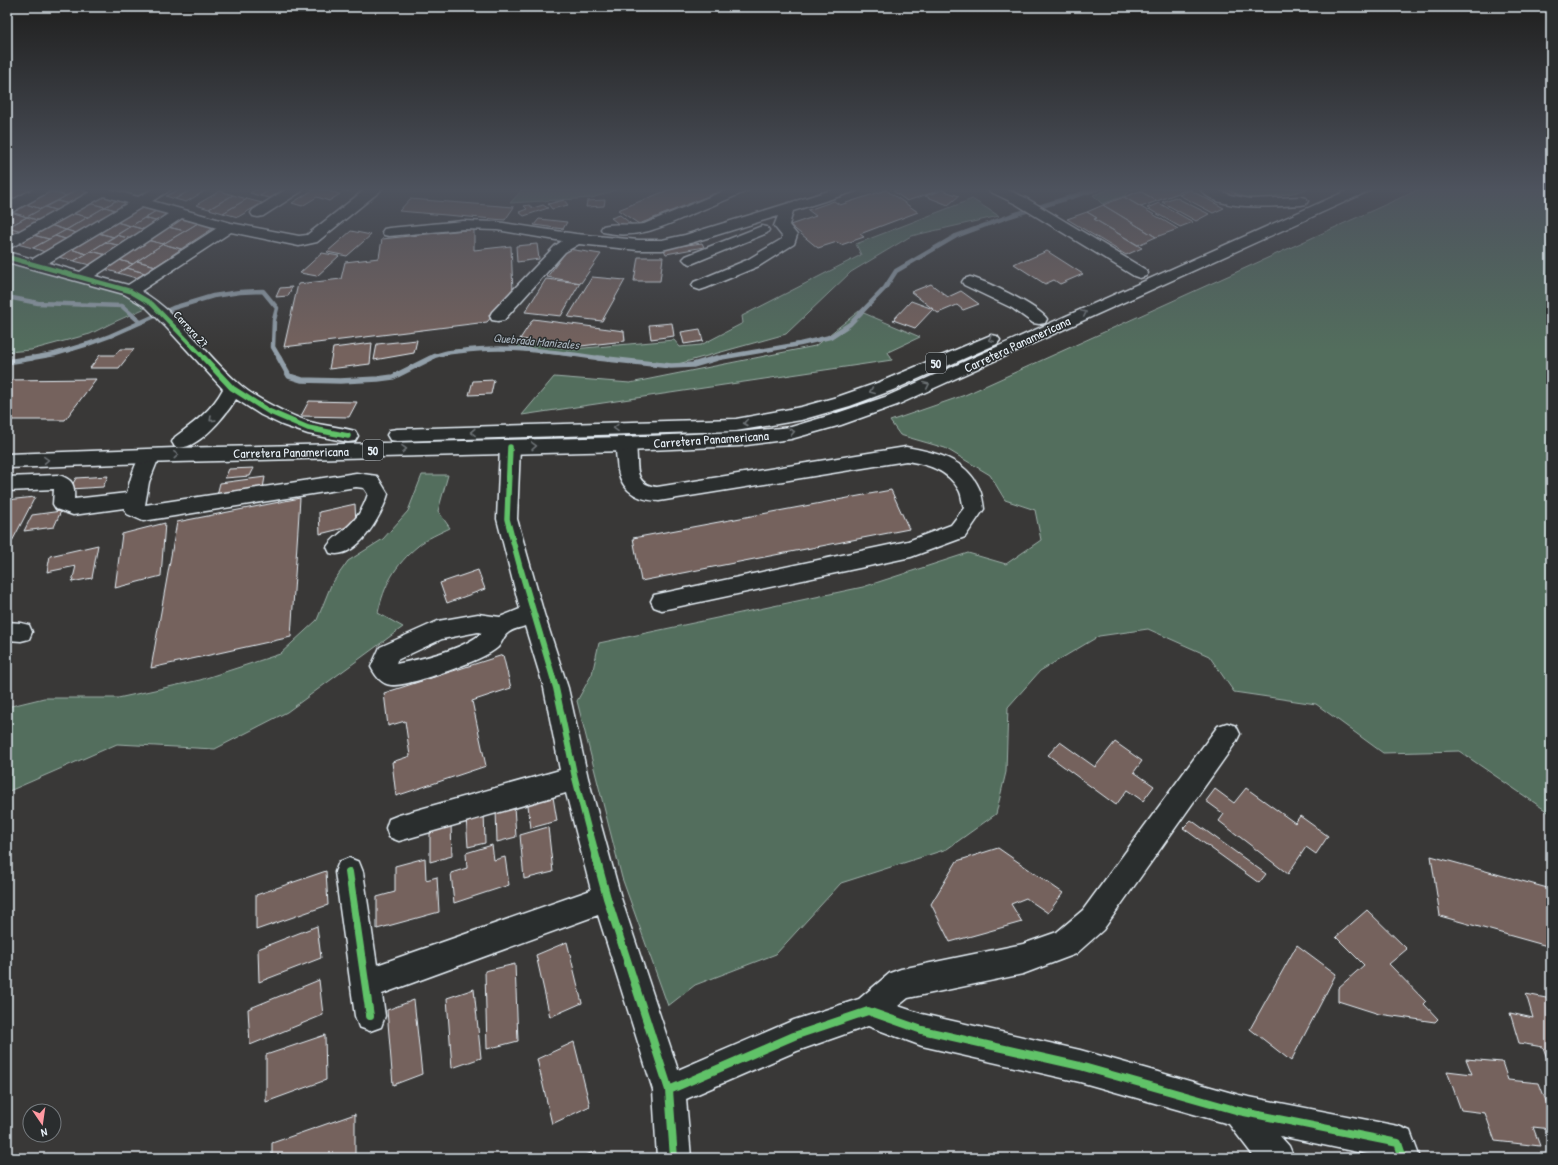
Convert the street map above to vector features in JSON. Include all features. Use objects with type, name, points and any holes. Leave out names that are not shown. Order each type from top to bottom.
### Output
[{"type":"main road","points":[[34,265],[73,242]]},
{"type":"main road","points":[[82,277],[135,242]]},
{"type":"main road","points":[[130,291],[205,242]]},
{"type":"main road","points":[[498,316],[565,242]]},
{"type":"main road","points":[[615,242],[638,245],[662,245],[674,242]]},
{"type":"main road","points":[[691,259],[727,242]]},
{"type":"main road","points":[[700,285],[753,263],[787,242]]},
{"type":"main road","points":[[1088,242],[1140,273]]},
{"type":"main road","name":"Carretera Panamericana","points":[[7,446],[736,425],[785,417],[822,408],[866,394],[1039,319],[1208,242]]},
{"type":"main road","name":"Carretera Panamericana","points":[[7,461],[626,444],[739,439],[791,433],[834,421],[891,402],[1244,242]]},
{"type":"main road","name":"Carrera 27","points":[[7,257],[130,291],[152,304],[172,323],[232,388],[268,411],[289,421],[308,428],[348,436]]},
{"type":"main road","points":[[970,282],[1018,305],[1039,319]]},
{"type":"main road","points":[[182,442],[210,421],[219,412],[227,401],[232,388]]},
{"type":"main road","points":[[626,444],[626,464],[631,484],[644,492],[659,494],[906,454],[932,458],[956,471],[970,489],[974,509],[958,530],[911,549],[662,601]]},
{"type":"main road","points":[[510,447],[507,519],[533,614],[556,688],[576,778],[607,898],[669,1090],[674,1158]]},
{"type":"main road","points":[[149,457],[139,482],[134,510],[143,513],[356,480],[370,481],[378,494],[373,511],[360,530],[338,547]]},
{"type":"main road","points":[[7,484],[58,482],[65,488],[63,504],[73,507],[136,499]]},
{"type":"main road","points":[[500,626],[533,614]]},
{"type":"main road","points":[[669,1090],[794,1036],[868,1011],[901,984],[1023,959],[1066,944],[1093,920],[1227,734]]},
{"type":"main road","points":[[399,828],[576,778]]},
{"type":"main road","points":[[349,872],[367,984],[370,1016]]},
{"type":"main road","points":[[367,984],[607,898]]},
{"type":"main road","points":[[868,1011],[922,1030],[1080,1066],[1239,1111],[1398,1143],[1403,1158]]},
{"type":"main road","points":[[1239,1111],[1277,1158]]},
{"type":"green space","points":[[860,242],[900,242],[851,272],[786,334],[671,366],[516,350],[520,339],[573,349],[674,340],[680,347],[701,345],[743,323],[742,316],[861,255],[856,244]]},
{"type":"green space","points":[[1302,242],[1551,242],[1551,814],[1459,751],[1383,753],[1316,704],[1234,692],[1209,656],[1148,629],[1099,636],[1040,671],[1008,707],[1006,772],[996,814],[947,849],[841,883],[776,954],[695,985],[668,1006],[622,878],[577,701],[592,674],[599,643],[863,587],[968,553],[1006,564],[1041,540],[1035,510],[1005,500],[990,475],[945,448],[900,435],[890,421],[965,395]]},
{"type":"green space","points":[[7,262],[119,293],[150,306],[90,334],[31,350],[7,352]]},
{"type":"green space","points":[[859,311],[920,337],[888,352],[892,360],[522,415],[554,377],[630,383],[815,346]]},
{"type":"green space","points":[[422,475],[448,475],[438,511],[450,528],[425,541],[410,553],[397,568],[387,585],[378,613],[403,627],[287,712],[215,749],[117,744],[7,792],[7,707],[44,698],[118,698],[200,680],[280,654],[317,620],[331,585],[348,561],[383,539],[408,511]]},
{"type":"building","points":[[20,242],[43,242],[33,248],[17,244]]},
{"type":"building","points":[[43,242],[65,242],[48,253],[33,248]]},
{"type":"building","points":[[82,242],[105,242],[86,254],[71,249]]},
{"type":"building","points":[[104,242],[121,246],[107,255],[91,251]]},
{"type":"building","points":[[106,242],[127,242],[121,246]]},
{"type":"building","points":[[143,242],[163,244],[133,264],[116,259]]},
{"type":"building","points":[[166,242],[191,242],[181,249],[163,244]]},
{"type":"building","points":[[338,242],[363,242],[347,256],[327,252]]},
{"type":"building","points":[[381,242],[474,242],[474,250],[511,246],[513,292],[487,322],[284,347],[298,284],[341,279],[345,262],[379,258]]},
{"type":"building","points":[[811,242],[836,242],[818,248]]},
{"type":"building","points":[[837,242],[849,242],[841,245]]},
{"type":"building","points":[[1105,242],[1133,242],[1142,248],[1126,255]]},
{"type":"building","points":[[1134,242],[1144,242],[1138,245]]},
{"type":"building","points":[[702,243],[704,247],[666,254],[663,248]]},
{"type":"building","points":[[163,244],[181,249],[156,266],[137,261]]},
{"type":"building","points":[[537,244],[539,259],[517,262],[516,246]]},
{"type":"building","points":[[71,249],[86,254],[74,261],[58,257]]},
{"type":"building","points":[[568,249],[601,254],[581,283],[547,277]]},
{"type":"building","points":[[91,251],[107,255],[90,265],[74,261]]},
{"type":"building","points":[[1047,251],[1083,274],[1060,284],[1054,280],[1045,284],[1014,264]]},
{"type":"building","points":[[322,253],[339,256],[317,276],[300,273]]},
{"type":"building","points":[[638,257],[663,257],[660,281],[634,281]]},
{"type":"building","points":[[116,259],[133,264],[118,273],[101,268]]},
{"type":"building","points":[[137,261],[156,266],[145,273],[127,268]]},
{"type":"building","points":[[127,268],[145,273],[136,278],[118,273]]},
{"type":"building","points":[[592,277],[625,280],[602,321],[568,317]]},
{"type":"building","points":[[546,279],[580,283],[561,316],[525,312]]},
{"type":"building","points":[[931,284],[948,297],[961,291],[979,304],[963,310],[957,305],[938,313],[911,292]]},
{"type":"building","points":[[292,287],[288,296],[276,297],[280,288]]},
{"type":"building","points":[[911,301],[933,309],[915,328],[893,320]]},
{"type":"building","points":[[533,319],[624,331],[625,341],[572,347],[520,339]]},
{"type":"building","points":[[672,323],[674,336],[651,339],[649,325]]},
{"type":"building","points":[[700,329],[703,341],[684,344],[681,332]]},
{"type":"building","points":[[417,340],[414,353],[374,360],[377,344]]},
{"type":"building","points":[[372,343],[370,364],[329,369],[333,348]]},
{"type":"building","points":[[120,349],[134,349],[119,368],[90,368],[100,355],[115,355]]},
{"type":"building","points":[[96,379],[65,420],[7,420],[7,380]]},
{"type":"building","points":[[494,380],[491,394],[469,395],[473,381]]},
{"type":"building","points":[[309,401],[357,402],[349,417],[301,416]]},
{"type":"building","points":[[254,468],[250,476],[225,478],[229,469]]},
{"type":"building","points":[[108,476],[103,487],[70,489],[76,478]]},
{"type":"building","points":[[265,477],[263,488],[217,495],[220,483]]},
{"type":"building","points":[[891,490],[909,529],[641,581],[633,538]]},
{"type":"building","points":[[35,497],[7,551],[7,500]]},
{"type":"building","points":[[300,498],[291,637],[151,668],[177,522]]},
{"type":"building","points":[[355,504],[356,525],[320,534],[319,512]]},
{"type":"building","points":[[61,511],[54,527],[24,531],[32,515]]},
{"type":"building","points":[[165,523],[161,576],[115,588],[122,534]]},
{"type":"building","points":[[98,545],[92,578],[72,582],[76,566],[47,572],[50,556]]},
{"type":"building","points":[[478,570],[485,589],[447,603],[440,583]]},
{"type":"building","points":[[503,655],[511,688],[472,701],[486,766],[396,796],[392,762],[410,756],[405,721],[388,726],[384,693]]},
{"type":"building","points":[[1060,742],[1095,767],[1115,742],[1142,761],[1134,772],[1154,786],[1143,801],[1127,790],[1116,805],[1048,755]]},
{"type":"building","points":[[1246,788],[1295,823],[1300,816],[1328,836],[1316,854],[1306,847],[1288,874],[1219,821],[1224,814],[1206,801],[1215,789],[1234,803]]},
{"type":"building","points":[[552,791],[557,821],[531,828],[527,798]]},
{"type":"building","points":[[514,806],[516,837],[497,842],[496,810]]},
{"type":"building","points":[[484,812],[485,843],[468,847],[466,816]]},
{"type":"building","points":[[1191,820],[1266,874],[1259,883],[1183,828]]},
{"type":"building","points":[[451,825],[452,856],[430,862],[430,830]]},
{"type":"building","points":[[548,827],[553,872],[524,879],[520,835]]},
{"type":"building","points":[[492,845],[494,860],[505,857],[509,885],[454,903],[451,873],[467,868],[466,853]]},
{"type":"building","points":[[998,848],[1063,893],[1048,913],[1026,898],[1011,904],[1022,922],[950,942],[931,904],[957,861]]},
{"type":"building","points":[[1431,856],[1551,889],[1551,947],[1440,916]]},
{"type":"building","points":[[425,858],[426,880],[437,877],[439,912],[377,929],[377,897],[395,892],[395,866]]},
{"type":"building","points":[[326,871],[328,905],[256,930],[256,895]]},
{"type":"building","points":[[1367,910],[1407,949],[1389,964],[1426,1002],[1424,1004],[1438,1019],[1435,1022],[1379,1014],[1338,1001],[1338,988],[1364,965],[1336,937]]},
{"type":"building","points":[[317,926],[321,958],[259,982],[258,949]]},
{"type":"building","points":[[567,942],[582,1003],[550,1017],[536,955]]},
{"type":"building","points":[[1297,945],[1336,974],[1291,1061],[1250,1029]]},
{"type":"building","points":[[515,964],[518,1041],[487,1049],[485,971]]},
{"type":"building","points":[[319,980],[323,1015],[250,1045],[248,1009]]},
{"type":"building","points":[[474,989],[481,1058],[452,1068],[447,998]]},
{"type":"building","points":[[1526,994],[1551,999],[1551,1070],[1543,1047],[1519,1043],[1510,1013],[1533,1018]]},
{"type":"building","points":[[414,1000],[422,1074],[393,1085],[387,1010]]},
{"type":"building","points":[[325,1035],[326,1080],[266,1102],[266,1055]]},
{"type":"building","points":[[574,1042],[590,1106],[552,1124],[537,1059]]},
{"type":"building","points":[[1466,1059],[1502,1062],[1508,1080],[1539,1083],[1551,1114],[1551,1129],[1533,1127],[1540,1146],[1495,1141],[1485,1113],[1461,1110],[1447,1071],[1472,1074]]},
{"type":"building","points":[[355,1114],[355,1158],[272,1158],[272,1143]]},
{"type":"building","points":[[596,1151],[598,1158],[579,1158]]},
{"type":"waterway","name":"Quebrada Manizales","points":[[714,359],[800,344],[830,337],[850,324],[885,288],[896,271],[945,242]]},
{"type":"waterway","name":"Quebrada Manizales","points":[[29,358],[55,354],[88,344],[110,336],[173,308],[213,296],[240,292],[263,291],[277,308],[274,320],[273,347],[280,359]]},
{"type":"waterway","points":[[7,297],[38,303],[122,306],[140,322]]},
{"type":"waterway","name":"Quebrada Manizales","points":[[279,358],[289,376],[302,380],[340,381],[393,377],[437,355],[449,352],[479,349],[497,348],[534,350],[606,359]]},
{"type":"waterway","name":"Quebrada Manizales","points":[[7,362],[29,358]]},
{"type":"waterway","name":"Quebrada Manizales","points":[[598,358],[606,359]]},
{"type":"waterway","name":"Quebrada Manizales","points":[[606,359],[671,366],[693,365],[714,359]]},
{"type":"cycle path","points":[[7,257],[130,291],[152,304],[172,323],[232,388],[268,411],[289,421],[308,428],[348,436]]},
{"type":"cycle path","points":[[510,447],[507,519],[533,614],[556,688],[575,778],[607,898],[669,1090],[674,1158]]},
{"type":"cycle path","points":[[349,872],[370,1016]]},
{"type":"cycle path","points":[[669,1090],[794,1036],[868,1011],[922,1030],[1080,1066],[1239,1111],[1398,1143],[1403,1158]]}]
